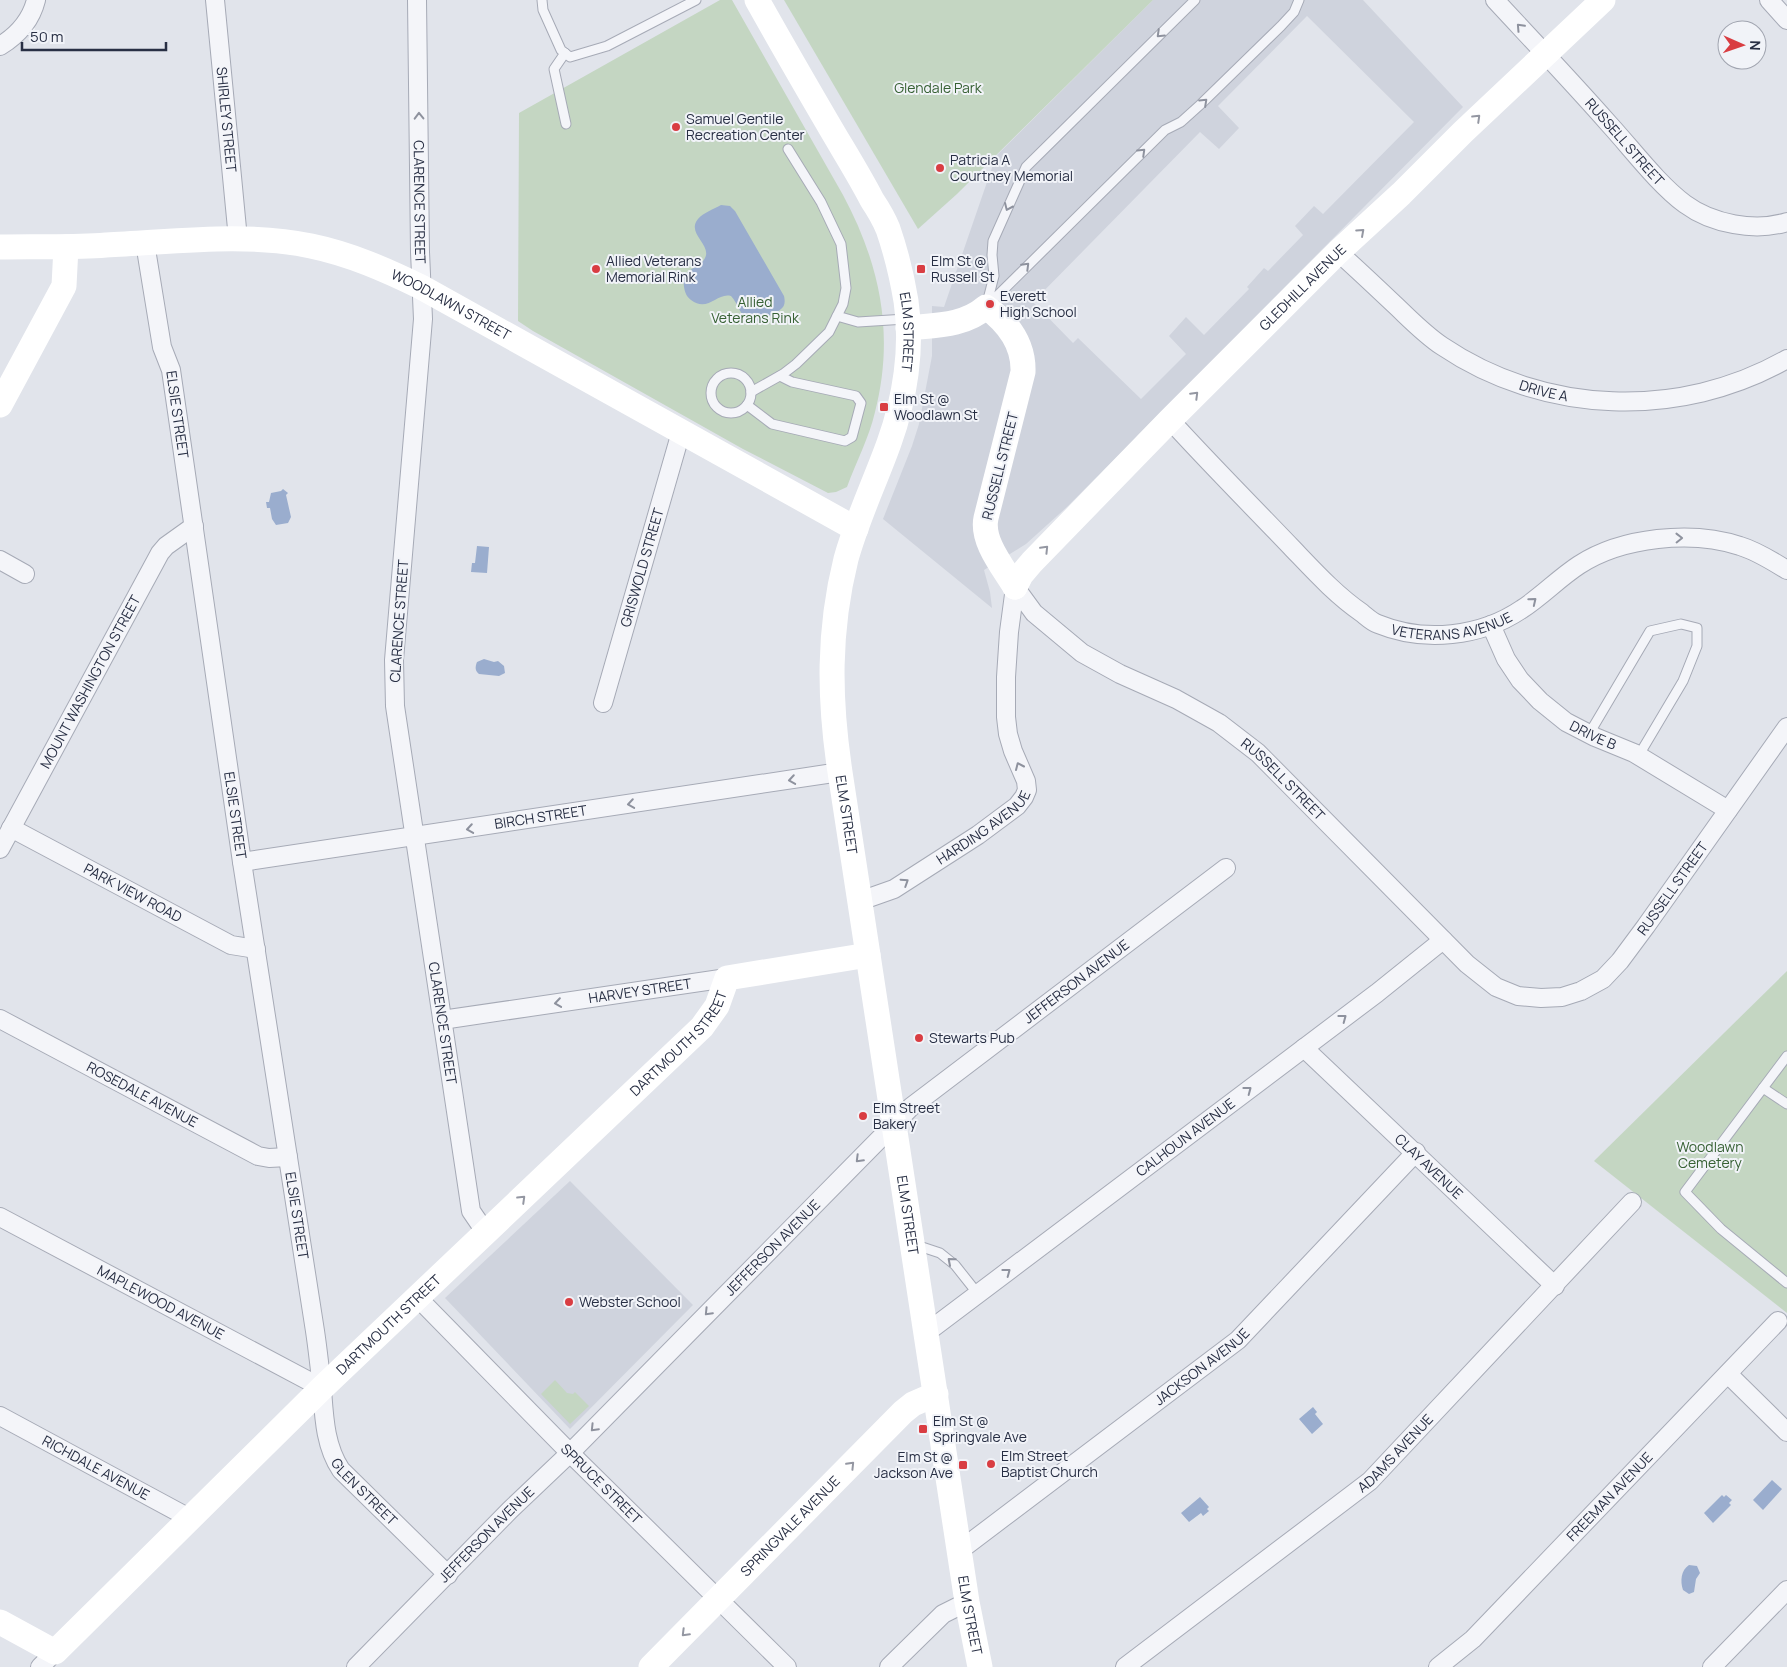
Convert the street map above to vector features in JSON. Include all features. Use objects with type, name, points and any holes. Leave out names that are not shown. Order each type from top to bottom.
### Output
[{"type":"street","points":[[0,46],[21,29],[29,19],[36,0]]},
{"type":"street","name":"SHIRLEY STREET","points":[[215,0],[238,239]]},
{"type":"street","name":"CLARENCE STREET","points":[[417,0],[423,319],[394,660],[395,706],[471,1211],[486,1233]]},
{"type":"street","name":"ELM STREET","points":[[757,0],[887,228],[900,271],[908,323],[907,365],[898,413],[888,446],[856,529],[839,591],[832,644],[832,708],[840,772],[967,1602],[980,1667]]},
{"type":"street","name":"RUSSELL STREET","points":[[1495,0],[1664,186],[1686,205],[1707,216],[1729,223],[1774,226],[1787,222]]},
{"type":"street","name":"GLEDHILL AVENUE","points":[[1015,587],[1021,575],[1028,567],[1170,420],[1338,252],[1402,194],[1463,132],[1603,0]]},
{"type":"street","points":[[1769,0],[1787,20]]},
{"type":"street","name":"WOODLAWN STREET","points":[[0,247],[66,247],[238,239],[290,243],[324,249],[375,266],[421,288],[856,529]]},
{"type":"street","name":"ELSIE STREET","points":[[145,243],[162,347],[171,370],[242,862],[322,1388]]},
{"type":"street","points":[[0,405],[64,286],[66,247]]},
{"type":"street","name":"DRIVE A","points":[[1338,252],[1423,332],[1443,346],[1507,380],[1558,394],[1608,402],[1675,399],[1716,390],[1750,377],[1787,359]]},
{"type":"street","points":[[908,323],[941,325],[963,321],[986,307]]},
{"type":"street","name":"RUSSELL STREET","points":[[986,307],[996,314],[1015,337],[1024,359],[1021,383],[985,525],[986,535],[1015,587],[1034,613],[1082,653],[1120,674],[1161,691],[1206,715],[1252,748],[1310,804],[1467,964],[1496,987],[1518,996],[1562,997],[1581,991],[1603,979],[1620,961],[1787,727]]},
{"type":"street","name":"VETERANS AVENUE","points":[[1170,420],[1347,603],[1377,624],[1408,632],[1433,636],[1460,634],[1491,625],[1522,610],[1579,565],[1604,552],[1637,542],[1676,538],[1719,540],[1741,546],[1768,558],[1787,570]]},
{"type":"street","name":"GRISWOLD STREET","points":[[603,703],[681,432]]},
{"type":"street","name":"MOUNT WASHINGTON STREET","points":[[0,849],[160,554],[166,546],[194,526]]},
{"type":"street","points":[[0,560],[25,574]]},
{"type":"street","name":"HARDING AVENUE","points":[[860,901],[894,889],[978,835],[1017,806],[1024,798],[1027,790],[1026,781],[1013,751],[1006,717],[1009,632],[1015,587]]},
{"type":"street","name":"DRIVE B","points":[[1491,625],[1506,659],[1520,680],[1566,722],[1639,756],[1728,810]]},
{"type":"street","name":"BIRCH STREET","points":[[242,862],[414,838],[840,772]]},
{"type":"street","name":"PARK VIEW ROAD","points":[[11,828],[231,945],[256,948]]},
{"type":"street","name":"JEFFERSON AVENUE","points":[[356,1667],[914,1104],[1226,868]]},
{"type":"street","name":"CALHOUN AVENUE","points":[[926,1333],[1377,993],[1443,940]]},
{"type":"street","name":"HARVEY STREET","points":[[442,1020],[868,955]]},
{"type":"street","name":"DARTMOUTH STREET","points":[[47,1659],[322,1388],[702,1027],[717,1006],[727,978]]},
{"type":"street","name":"ROSEDALE AVENUE","points":[[0,1018],[258,1156],[268,1158],[288,1157]]},
{"type":"street","name":"CLAY AVENUE","points":[[1304,1048],[1416,1152],[1555,1286]]},
{"type":"street","name":"JACKSON AVENUE","points":[[959,1550],[1238,1340],[1416,1152]]},
{"type":"street","name":"ADAMS AVENUE","points":[[1125,1667],[1370,1481],[1632,1202]]},
{"type":"street","name":"MAPLEWOOD AVENUE","points":[[0,1217],[322,1388]]},
{"type":"street","name":"SPRUCE STREET","points":[[418,1298],[570,1453],[787,1667]]},
{"type":"street","name":"FREEMAN AVENUE","points":[[1438,1667],[1473,1639],[1778,1321]]},
{"type":"street","points":[[1728,1374],[1787,1432]]},
{"type":"street","name":"GLEN STREET","points":[[322,1388],[329,1446],[341,1470],[448,1575]]},
{"type":"street","name":"SPRINGVALE AVENUE","points":[[651,1667],[903,1412],[913,1404],[936,1394]]},
{"type":"street","name":"RICHDALE AVENUE","points":[[0,1416],[191,1519]]},
{"type":"street","points":[[1712,1667],[1787,1590]]},
{"type":"street","points":[[889,1667],[943,1614],[967,1602]]},
{"type":"street","points":[[0,1622],[47,1659]]},
{"type":"lane","points":[[542,0],[543,10],[561,50],[570,57],[607,46],[696,0]]},
{"type":"lane","points":[[986,307],[994,276],[993,241],[1026,166],[1195,0]]},
{"type":"lane","points":[[986,307],[1165,130],[1181,122],[1202,104],[1281,26],[1294,12],[1299,0]]},
{"type":"lane","points":[[565,53],[554,69],[566,124]]},
{"type":"lane","points":[[751,392],[780,376],[796,364],[829,332],[843,304],[846,288],[840,244],[821,202],[788,149]]},
{"type":"lane","points":[[837,316],[858,322],[908,323]]},
{"type":"lane","points":[[734,372],[746,379],[751,392],[747,406],[735,413],[721,411],[712,400],[710,393],[715,380],[720,375],[734,372]]},
{"type":"lane","points":[[747,406],[772,424],[845,442],[852,437],[861,403],[856,396],[792,382],[780,376]]},
{"type":"lane","points":[[1589,734],[1650,630],[1681,624],[1697,628],[1697,646],[1683,681],[1639,756]]},
{"type":"lane","points":[[1787,1056],[1685,1192],[1721,1229],[1787,1284]]},
{"type":"lane","points":[[1763,1088],[1787,1104]]},
{"type":"lane","points":[[912,1244],[940,1253],[955,1265],[978,1294]]},
{"type":"shaded area","name":"Everett High School","points":[[1153,0],[1363,0],[1463,107],[1068,506],[1026,544],[984,570],[992,608],[883,519],[919,424],[932,356],[932,306],[944,307],[996,156]],"holes":[[[1307,16],[1414,122],[1323,214],[1314,206],[1295,226],[1303,235],[1268,271],[1264,268],[1247,287],[1249,289],[1204,335],[1186,317],[1169,336],[1186,354],[1141,399],[1078,338],[1073,343],[1033,302],[1200,132],[1219,149],[1239,128],[1218,106]]]},
{"type":"shaded area","name":"Webster School","points":[[570,1181],[693,1305],[570,1429],[445,1298]]},
{"type":"green space","name":"Allied Veterans Rink","points":[[720,0],[732,0],[843,195],[856,221],[875,273],[883,327],[884,355],[881,383],[869,431],[847,487],[836,492],[828,493],[743,449],[518,321],[519,113]]},
{"type":"green space","name":"Glendale Park","points":[[784,0],[1153,0],[957,194],[918,229]]},
{"type":"green space","name":"Woodlawn Cemetery","points":[[1787,971],[1787,1313],[1594,1161]]},
{"type":"green space","points":[[555,1380],[567,1393],[573,1394],[575,1392],[589,1406],[570,1424],[541,1394]]},
{"type":"water","points":[[721,205],[730,206],[735,211],[784,296],[783,307],[767,318],[750,322],[742,314],[731,296],[721,297],[702,304],[691,300],[687,296],[684,287],[685,276],[702,262],[706,253],[695,229],[695,224],[703,215]]},
{"type":"water","points":[[283,489],[288,493],[286,495],[291,517],[288,523],[276,525],[266,502],[269,502],[271,493]]},
{"type":"water","points":[[477,546],[489,547],[487,573],[471,572],[472,563],[475,563]]},
{"type":"water","points":[[484,659],[494,662],[498,661],[504,666],[505,673],[499,676],[479,674],[476,670],[476,664]]},
{"type":"water","points":[[1313,1407],[1317,1412],[1315,1414],[1323,1424],[1312,1434],[1299,1419]]},
{"type":"water","points":[[1772,1480],[1782,1489],[1763,1510],[1753,1500]]},
{"type":"water","points":[[1722,1495],[1724,1497],[1726,1495],[1732,1500],[1729,1503],[1731,1505],[1713,1523],[1704,1513]]},
{"type":"water","points":[[1200,1497],[1209,1507],[1207,1509],[1209,1511],[1203,1516],[1201,1513],[1189,1522],[1181,1513]]},
{"type":"water","points":[[1689,1565],[1697,1566],[1700,1573],[1696,1579],[1694,1592],[1689,1594],[1683,1590],[1681,1579],[1684,1570]]},
{"type":"place","name":"Samuel Gentile Recreation Center","points":[[676,127]]},
{"type":"place","name":"Patricia A Courtney Memorial","points":[[940,168]]},
{"type":"place","name":"Allied Veterans Memorial Rink","points":[[596,269]]},
{"type":"place","name":"Elm St @ Russell St","points":[[921,269]]},
{"type":"place","name":"Everett High School","points":[[990,304]]},
{"type":"place","name":"Elm St @ Woodlawn St","points":[[884,407]]},
{"type":"place","name":"Stewarts Pub","points":[[919,1038]]},
{"type":"place","name":"Elm Street Bakery","points":[[863,1116]]},
{"type":"place","name":"Webster School","points":[[569,1302]]},
{"type":"place","name":"Elm St @ Springvale Ave","points":[[923,1429]]},
{"type":"place","name":"Elm Street Baptist Church","points":[[991,1464]]},
{"type":"place","name":"Elm St @ Jackson Ave","points":[[963,1465]]}]
